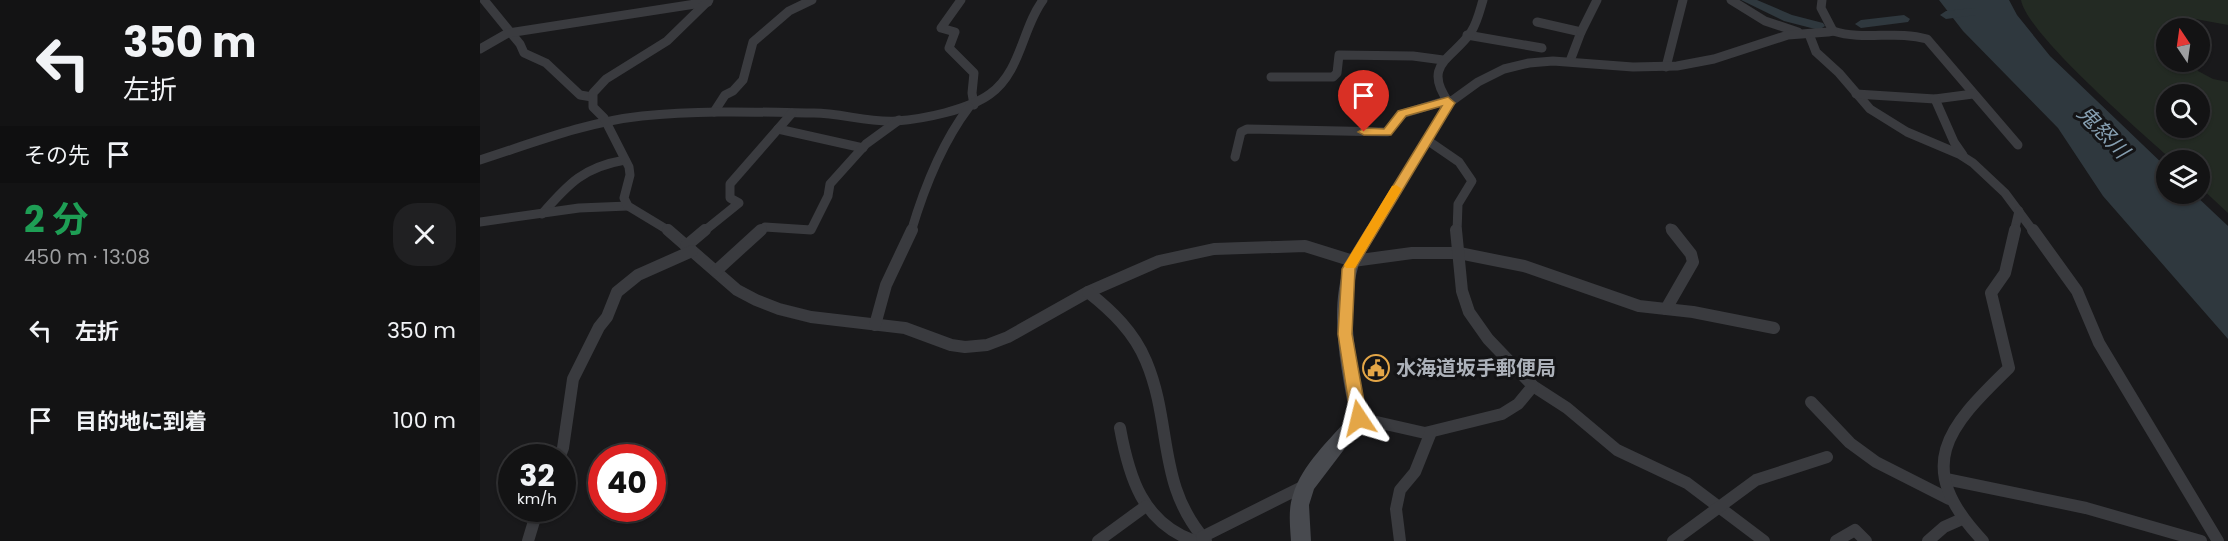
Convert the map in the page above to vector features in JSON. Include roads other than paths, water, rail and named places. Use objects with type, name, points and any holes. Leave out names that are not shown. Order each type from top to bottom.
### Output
[{"type":"street","points":[[484,0],[529,57],[546,63],[580,95],[592,97]]},
{"type":"street","points":[[714,112],[725,95],[735,91],[742,84],[750,65],[753,42],[789,11],[812,0]]},
{"type":"street","points":[[961,0],[940,28],[955,32],[951,51],[974,73],[971,106]]},
{"type":"street","points":[[875,325],[886,285],[910,233],[923,190],[957,123],[971,106],[993,92],[1015,64],[1034,12],[1043,0]]},
{"type":"street","points":[[1449,102],[1439,89],[1438,80],[1443,60],[1467,36],[1477,20],[1483,0]]},
{"type":"street","points":[[1570,61],[1597,0]]},
{"type":"street","points":[[1666,67],[1683,0]]},
{"type":"street","points":[[1731,0],[1765,21],[1804,33],[1816,52],[1883,119],[1968,160]]},
{"type":"street","points":[[1822,0],[1821,8],[1832,30],[1842,36],[1923,37],[2018,145]]},
{"type":"street","points":[[480,49],[508,33],[709,1]]},
{"type":"street","points":[[709,1],[667,41],[597,87],[592,97],[593,107],[605,121],[625,160],[630,175],[624,198],[628,206],[671,232],[737,290],[779,309],[811,316],[905,328],[951,345],[965,347],[987,345],[1008,337],[1088,292],[1159,261],[1214,249],[1305,246],[1353,261],[1412,253],[1459,253],[1524,266],[1639,306],[1774,328]]},
{"type":"street","points":[[1537,22],[1581,32]]},
{"type":"street","points":[[1235,157],[1241,132],[1247,129],[1387,132],[1402,114],[1449,102],[1473,84],[1503,68],[1524,62],[1546,59],[1666,67],[1713,59],[1804,33],[1832,30]]},
{"type":"street","points":[[1467,36],[1542,48]]},
{"type":"street","points":[[1271,77],[1333,77],[1336,73],[1339,55],[1413,56],[1443,60]]},
{"type":"street","points":[[1856,94],[1935,99],[1973,94]]},
{"type":"street","points":[[1935,99],[1943,113],[1948,134],[1968,160],[2005,193],[2077,291],[2099,343],[2218,541]]},
{"type":"street","points":[[1301,541],[1299,517],[1303,492],[1359,418],[1345,334],[1348,269],[1449,102]]},
{"type":"street","points":[[480,160],[605,121],[644,116],[714,112],[792,113],[900,120],[971,106]]},
{"type":"street","points":[[564,444],[573,379],[599,327],[607,317],[617,292],[639,275],[689,249],[739,203],[730,198],[730,184],[792,113]]},
{"type":"street","points":[[716,272],[765,226],[811,230],[828,196],[830,184],[862,148],[900,120]]},
{"type":"street","points":[[778,129],[803,136],[843,140],[862,148]]},
{"type":"street","points":[[1427,140],[1459,162],[1469,173],[1472,181],[1458,204],[1456,225],[1461,291],[1469,312],[1488,339],[1533,386],[1567,408],[1617,450],[1687,483],[1764,541]]},
{"type":"street","points":[[542,214],[579,175],[602,163],[625,160]]},
{"type":"street","points":[[480,222],[579,208],[628,206]]},
{"type":"street","points":[[1983,541],[1962,519],[1949,499],[1943,457],[1947,442],[1963,416],[2009,368],[1991,293],[2005,273],[2019,211]]},
{"type":"street","points":[[1666,309],[1693,262],[1691,254],[1670,228]]},
{"type":"street","points":[[1088,292],[1110,308],[1140,347],[1151,374],[1171,476],[1184,514],[1201,540]]},
{"type":"street","points":[[1359,418],[1410,431],[1431,432],[1502,414],[1518,404],[1533,386]]},
{"type":"street","points":[[1810,402],[1850,443],[1876,462],[1949,499]]},
{"type":"street","points":[[1120,428],[1130,477],[1146,506],[1170,528],[1201,540],[1308,484]]},
{"type":"street","points":[[1400,541],[1396,509],[1400,490],[1415,472],[1431,432]]},
{"type":"street","points":[[1673,541],[1756,480],[1827,457]]},
{"type":"street","points":[[1946,479],[2086,508],[2201,541]]},
{"type":"street","points":[[1098,541],[1146,506]]},
{"type":"street","points":[[1929,541],[1944,527],[1962,519]]},
{"type":"street","points":[[528,541],[534,522]]},
{"type":"street","points":[[1836,541],[1855,530],[1866,541]]},
{"type":"water","name":"鬼怒川","points":[[1939,0],[2009,0],[2017,15],[2050,56],[2156,157],[2156,204],[2205,204],[2228,226],[2228,339],[2103,196],[2058,128],[1963,31]]},
{"type":"waterway","points":[[1747,0],[1788,18],[1819,26]]},
{"type":"waterway","points":[[1946,15],[1972,12]]},
{"type":"waterway","points":[[1861,24],[1904,19]]},
{"type":"place","name":"水海道坂手郵便局","points":[[1376,368]]}]
